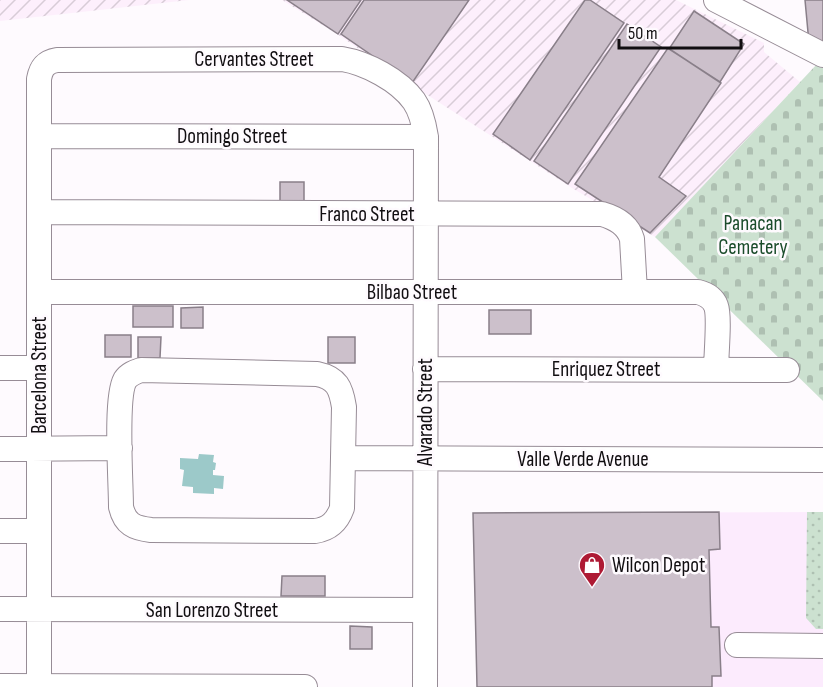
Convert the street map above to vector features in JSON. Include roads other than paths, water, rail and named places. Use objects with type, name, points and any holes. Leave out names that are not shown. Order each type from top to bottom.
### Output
[{"type":"street","points":[[716,0],[823,55]]},
{"type":"street","name":"Cervantes Street","points":[[45,65],[57,60],[342,59],[353,61],[368,66],[387,78],[414,101],[426,136]]},
{"type":"street","name":"Barcelona Street","points":[[39,687],[39,79],[45,65]]},
{"type":"street","name":"Domingo Street","points":[[39,136],[426,136]]},
{"type":"street","name":"Alvarado Street","points":[[425,687],[426,136]]},
{"type":"street","name":"Franco Street","points":[[39,212],[602,214],[622,224],[631,234],[636,292]]},
{"type":"street","name":"Bilbao Street","points":[[39,292],[698,292],[712,299],[718,312],[716,370]]},
{"type":"street","points":[[0,368],[39,368]]},
{"type":"street","name":"Enriquez Street","points":[[425,369],[787,370]]},
{"type":"street","points":[[148,370],[326,376],[334,381],[342,395],[344,407],[343,458],[342,508],[335,521],[323,529],[315,531],[151,530],[136,527],[124,517],[121,507],[120,399],[122,389],[128,376],[134,372],[148,370]]},
{"type":"street","points":[[0,449],[120,448]]},
{"type":"street","name":"Valle Verde Avenue","points":[[343,458],[823,460]]},
{"type":"street","points":[[0,531],[39,531]]},
{"type":"street","name":"San Lorenzo Street","points":[[0,609],[425,610]]},
{"type":"street","points":[[737,645],[823,646]]},
{"type":"street","points":[[0,686],[305,687]]},
{"type":"water","points":[[199,454],[214,455],[213,462],[216,463],[213,475],[224,476],[223,489],[214,488],[214,494],[193,493],[193,487],[182,486],[184,470],[180,469],[180,458],[198,459]]},
{"type":"place","name":"Wilcon Depot","points":[[592,588]]},
{"type":"park label","name":"Panacan Cemetery","points":[[753,235]]}]
